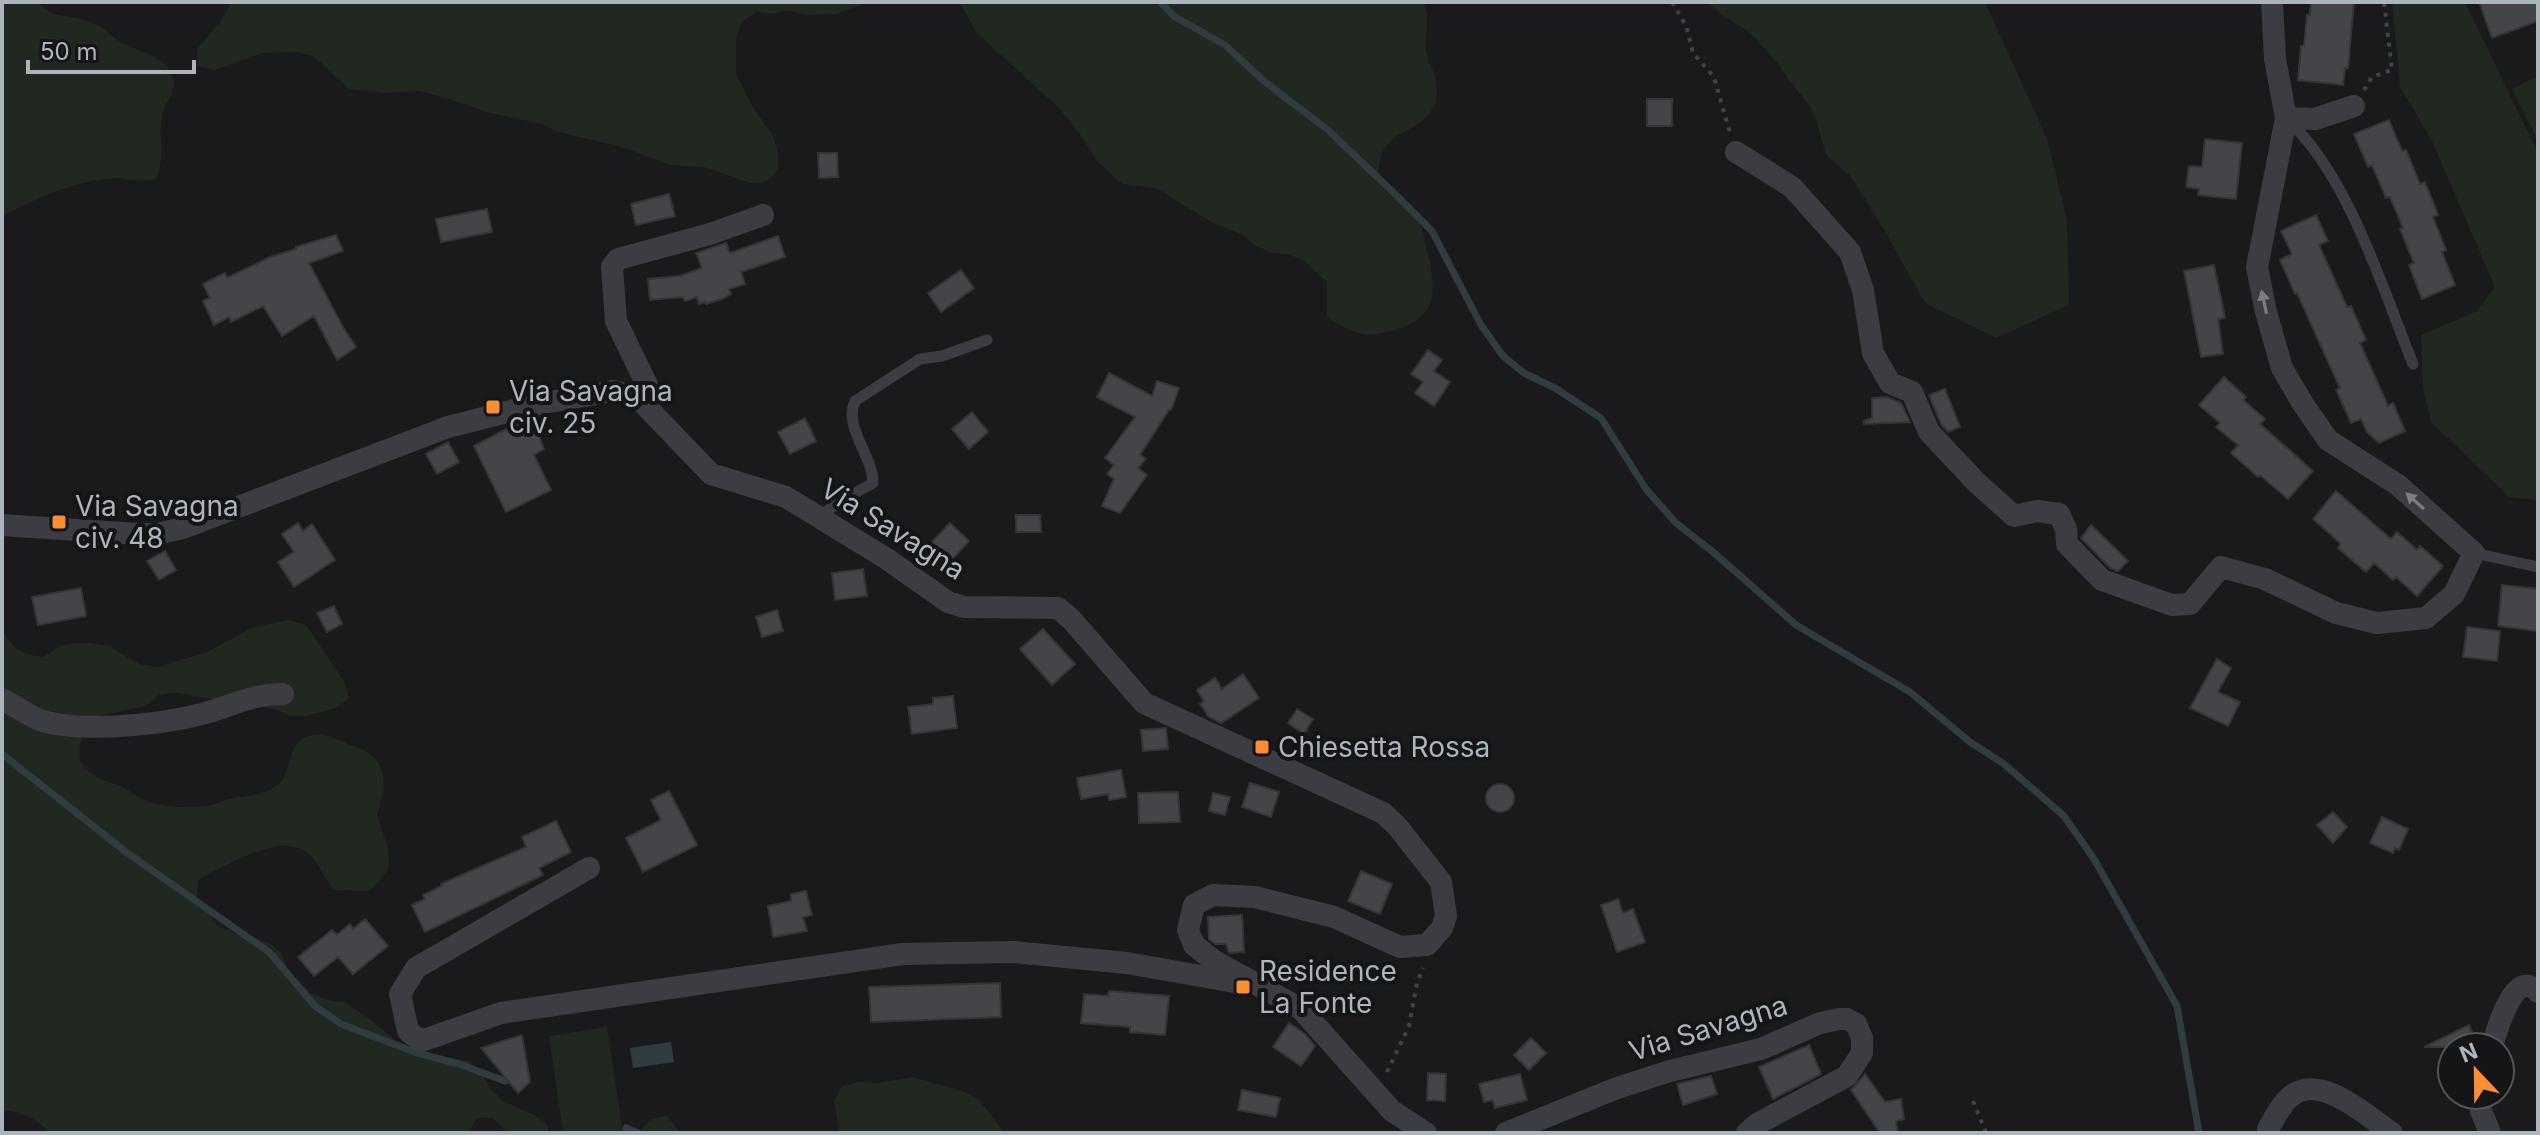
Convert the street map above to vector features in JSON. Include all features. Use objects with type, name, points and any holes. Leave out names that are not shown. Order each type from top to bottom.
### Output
[{"type":"street","points":[[1736,152],[1792,187],[1850,252],[1863,290],[1873,353],[1890,383],[1912,392],[1929,432],[1977,483],[2014,516],[2037,511],[2059,514],[2066,529],[2067,544],[2102,580],[2172,605],[2190,604],[2221,567],[2265,579],[2336,613],[2377,623],[2426,618],[2454,594],[2474,553],[2398,485],[2328,440],[2282,368],[2266,312],[2257,267],[2286,118],[2275,59],[2272,2]]},
{"type":"street","points":[[2286,118],[2315,119],[2354,106]]},
{"type":"street","points":[[2,525],[137,534],[170,531],[448,427],[538,404],[613,391],[637,397],[647,385],[616,321],[612,267],[618,259],[710,234],[763,215]]},
{"type":"street","name":"Via Savagna","points":[[637,397],[711,474],[786,497],[887,559],[948,602],[964,607],[1058,608],[1144,703],[1383,813],[1441,882],[1446,916],[1442,928],[1427,945]]},
{"type":"street","points":[[2,699],[40,720],[82,726],[112,726],[166,722],[212,711],[261,694],[283,694]]},
{"type":"street","points":[[589,868],[416,968],[400,994],[408,1031],[421,1041],[501,1013],[903,954],[1013,952],[1113,961],[1257,986]]},
{"type":"street","points":[[1426,1133],[1392,1111],[1301,1009],[1213,960],[1194,945],[1188,930],[1194,905],[1213,895],[1255,897],[1334,917],[1400,947],[1427,945]]},
{"type":"street","points":[[2497,1031],[2505,1004],[2518,990],[2528,986],[2538,992]]},
{"type":"street","name":"Via Savagna","points":[[1506,1133],[1617,1088],[1670,1071],[1761,1049],[1820,1023],[1847,1019],[1856,1024],[1862,1038],[1862,1053],[1847,1076],[1757,1124],[1747,1133]]},
{"type":"street","points":[[2268,1133],[2291,1096],[2307,1090],[2329,1091],[2392,1133]]},
{"type":"street","points":[[2481,1111],[2490,1133]]},
{"type":"lane","points":[[2286,118],[2306,137],[2331,172],[2359,231],[2413,364]]},
{"type":"lane","points":[[818,518],[873,483],[872,469],[852,421],[851,409],[855,401],[920,359],[953,353],[987,340]]},
{"type":"lane","points":[[2474,553],[2538,567]]},
{"type":"path","points":[[1672,2],[1686,26],[1693,53],[1714,77],[1736,152]]},
{"type":"path","points":[[2354,106],[2372,77],[2392,70],[2384,2]]},
{"type":"path","points":[[1372,1088],[1386,1075],[1409,1026],[1417,983],[1430,949],[1427,945]]},
{"type":"path","points":[[1973,1101],[1986,1133]]},
{"type":"shaded area","points":[[2,2],[38,2],[55,14],[93,23],[168,67],[174,88],[163,112],[161,160],[156,179],[112,178],[78,184],[2,216]]},
{"type":"shaded area","points":[[231,2],[868,2],[836,14],[804,15],[787,10],[772,14],[756,12],[742,22],[736,39],[736,74],[752,106],[773,136],[778,153],[778,170],[766,182],[750,183],[704,167],[670,165],[622,147],[558,132],[542,124],[486,112],[419,91],[386,93],[349,89],[313,56],[296,52],[263,53],[214,70],[197,66],[197,49],[221,21]]},
{"type":"shaded area","points":[[959,2],[1424,2],[1427,14],[1426,50],[1437,85],[1434,106],[1428,116],[1389,143],[1383,153],[1379,177],[1384,189],[1411,207],[1419,221],[1433,281],[1429,306],[1412,323],[1377,334],[1363,334],[1338,324],[1327,316],[1327,282],[1303,260],[1256,246],[1243,235],[1213,223],[1156,188],[1122,184],[1097,161],[1058,107],[977,33]]},
{"type":"shaded area","points":[[1708,2],[1985,2],[2047,139],[2067,220],[2069,305],[1996,338],[1925,303],[1851,177],[1826,155],[1810,107],[1770,54],[1748,31],[1719,13]]},
{"type":"shaded area","points":[[2392,2],[2465,2],[2538,153],[2538,500],[2509,497],[2431,422],[2423,386],[2421,335],[2477,311],[2495,287],[2431,139],[2400,87]]},
{"type":"shaded area","points":[[2538,76],[2538,141],[2512,89]]},
{"type":"shaded area","points":[[289,620],[306,625],[344,681],[349,698],[336,708],[306,716],[290,716],[274,709],[176,693],[159,695],[146,706],[99,716],[88,727],[80,743],[79,760],[94,775],[140,798],[166,806],[185,807],[212,805],[271,789],[285,775],[295,746],[312,735],[332,737],[372,756],[383,779],[377,815],[388,848],[389,867],[380,881],[368,891],[334,890],[309,854],[284,846],[253,853],[198,880],[197,897],[218,926],[268,942],[281,953],[287,968],[298,982],[311,993],[328,1000],[345,1002],[400,1045],[416,1053],[469,1061],[503,1101],[535,1115],[548,1126],[548,1133],[508,1133],[493,1118],[477,1118],[468,1133],[50,1133],[28,1117],[2,1110],[2,629],[18,650],[29,654],[44,657],[58,647],[91,643],[109,646],[139,664],[158,667],[207,652],[254,627]]},
{"type":"shaded area","points":[[607,1027],[623,1133],[563,1133],[549,1036]]},
{"type":"shaded area","points":[[671,1042],[674,1062],[633,1068],[630,1048]]},
{"type":"shaded area","points":[[912,1077],[963,1091],[979,1100],[1002,1133],[840,1133],[834,1101],[842,1086]]},
{"type":"shaded area","points":[[667,1116],[680,1133],[638,1133],[651,1119]]},
{"type":"building","points":[[2311,2],[2354,2],[2348,68],[2345,68],[2343,85],[2298,80],[2301,46],[2304,46]]},
{"type":"building","points":[[2479,2],[2538,2],[2538,21],[2492,38]]},
{"type":"building","points":[[1647,99],[1672,99],[1672,126],[1647,126]]},
{"type":"building","points":[[2389,120],[2420,184],[2425,182],[2438,215],[2433,217],[2446,250],[2442,252],[2455,285],[2422,299],[2409,265],[2414,263],[2400,229],[2403,228],[2372,165],[2368,167],[2354,134]]},
{"type":"building","points":[[2205,139],[2242,143],[2236,199],[2198,195],[2199,189],[2186,187],[2189,166],[2202,167]]},
{"type":"building","points":[[818,153],[837,153],[838,177],[819,178]]},
{"type":"building","points":[[669,194],[675,216],[636,225],[631,204]]},
{"type":"building","points":[[487,209],[492,232],[441,242],[436,219]]},
{"type":"building","points":[[2316,215],[2328,241],[2319,245],[2366,340],[2360,343],[2388,406],[2393,403],[2405,431],[2379,443],[2367,432],[2361,419],[2351,423],[2336,390],[2340,388],[2280,260],[2292,254],[2281,231]]},
{"type":"building","points":[[336,235],[343,251],[309,263],[356,347],[337,360],[314,316],[282,336],[263,306],[231,322],[229,317],[214,325],[203,301],[210,298],[203,284],[225,273],[227,278],[270,257]]},
{"type":"building","points":[[778,236],[785,257],[741,272],[745,284],[729,289],[731,294],[722,299],[706,304],[699,304],[697,297],[685,301],[683,297],[650,300],[648,279],[680,276],[702,268],[696,253],[726,243],[730,253]]},
{"type":"building","points":[[2214,265],[2225,318],[2218,319],[2223,354],[2201,357],[2184,271]]},
{"type":"building","points":[[961,270],[974,288],[941,312],[928,293]]},
{"type":"building","points":[[1428,350],[1442,360],[1434,371],[1450,382],[1434,406],[1415,393],[1423,382],[1411,374]]},
{"type":"building","points":[[1109,373],[1152,396],[1157,381],[1179,388],[1171,410],[1140,455],[1146,459],[1138,468],[1147,475],[1120,513],[1102,506],[1114,479],[1107,474],[1114,465],[1105,458],[1135,417],[1097,397]]},
{"type":"building","points":[[2224,377],[2246,397],[2243,400],[2265,419],[2260,424],[2313,471],[2288,499],[2231,453],[2238,445],[2216,427],[2220,423],[2199,405]]},
{"type":"building","points":[[1945,389],[1960,427],[1948,432],[1941,424],[1929,395]]},
{"type":"building","points":[[1887,397],[1901,403],[1910,422],[1864,424],[1872,418],[1872,398]]},
{"type":"building","points":[[972,412],[988,432],[969,449],[952,429]]},
{"type":"building","points":[[805,418],[816,441],[790,454],[778,432]]},
{"type":"building","points":[[533,420],[544,449],[534,455],[551,490],[506,512],[474,446],[514,425]]},
{"type":"building","points":[[448,442],[459,462],[437,474],[426,454]]},
{"type":"building","points":[[2336,491],[2391,539],[2397,532],[2417,550],[2420,546],[2443,566],[2417,596],[2374,563],[2366,572],[2338,548],[2341,544],[2313,519]]},
{"type":"building","points":[[1016,515],[1040,515],[1041,532],[1016,532]]},
{"type":"building","points":[[298,523],[303,531],[312,524],[335,560],[294,587],[278,562],[294,552],[282,534]]},
{"type":"building","points":[[950,523],[969,541],[947,565],[927,547]]},
{"type":"building","points":[[2091,525],[2128,561],[2118,571],[2110,568],[2081,538]]},
{"type":"building","points":[[165,551],[176,570],[159,580],[147,561]]},
{"type":"building","points":[[863,569],[867,596],[835,600],[832,573]]},
{"type":"building","points":[[2502,585],[2538,589],[2538,631],[2498,626]]},
{"type":"building","points":[[81,588],[86,616],[38,625],[32,597]]},
{"type":"building","points":[[334,606],[342,624],[327,632],[317,613]]},
{"type":"building","points":[[777,610],[783,631],[762,637],[756,617]]},
{"type":"building","points":[[2467,627],[2500,631],[2497,661],[2463,657]]},
{"type":"building","points":[[1043,629],[1075,664],[1052,685],[1020,649]]},
{"type":"building","points":[[2217,659],[2231,668],[2218,692],[2240,702],[2228,726],[2190,708]]},
{"type":"building","points":[[1243,674],[1259,698],[1221,723],[1209,717],[1200,704],[1204,701],[1197,690],[1215,678],[1222,689]]},
{"type":"building","points":[[953,696],[957,728],[912,734],[908,707],[933,704],[933,698]]},
{"type":"building","points":[[1297,709],[1313,719],[1304,734],[1288,723]]},
{"type":"building","points":[[1166,728],[1168,749],[1143,751],[1141,730]]},
{"type":"building","points":[[1121,770],[1126,797],[1109,800],[1108,794],[1081,799],[1077,778]]},
{"type":"building","points":[[1250,783],[1279,792],[1271,817],[1242,807]]},
{"type":"building","points":[[1500,784],[1510,788],[1514,798],[1510,808],[1500,812],[1490,808],[1486,798],[1490,788]]},
{"type":"building","points":[[669,791],[697,845],[643,872],[626,838],[661,820],[651,800]]},
{"type":"building","points":[[1178,792],[1180,822],[1139,823],[1138,793]]},
{"type":"building","points":[[1213,793],[1230,797],[1225,815],[1209,811]]},
{"type":"building","points":[[2333,812],[2347,827],[2333,843],[2317,825]]},
{"type":"building","points":[[2382,817],[2408,829],[2399,850],[2395,848],[2393,853],[2370,843]]},
{"type":"building","points":[[556,821],[571,852],[539,868],[543,875],[425,932],[412,905],[425,899],[423,895],[526,847],[522,837]]},
{"type":"building","points":[[1361,871],[1392,884],[1380,914],[1348,901]]},
{"type":"building","points":[[806,891],[812,915],[803,917],[807,931],[773,937],[768,906],[791,901],[791,894]]},
{"type":"building","points":[[1618,899],[1623,913],[1633,909],[1645,942],[1617,952],[1601,905]]},
{"type":"building","points":[[1242,915],[1244,952],[1229,953],[1226,944],[1215,944],[1209,939],[1208,917]]},
{"type":"building","points":[[365,919],[388,946],[353,974],[338,957],[314,976],[298,957],[332,930],[337,935],[350,924],[353,929]]},
{"type":"building","points":[[1000,983],[1001,1017],[871,1022],[869,987]]},
{"type":"building","points":[[1109,991],[1169,996],[1165,1035],[1130,1032],[1130,1027],[1081,1023],[1084,994],[1108,996]]},
{"type":"building","points":[[1289,1023],[1315,1046],[1301,1066],[1273,1047]]},
{"type":"building","points":[[2469,1025],[2471,1031],[2457,1031]]},
{"type":"building","points":[[522,1035],[530,1082],[518,1093],[481,1048]]},
{"type":"building","points":[[1531,1038],[1546,1053],[1529,1070],[1514,1055]]},
{"type":"building","points":[[1809,1045],[1821,1074],[1773,1099],[1759,1067]]},
{"type":"building","points":[[1428,1073],[1446,1074],[1445,1101],[1427,1100]]},
{"type":"building","points":[[1520,1074],[1527,1100],[1495,1108],[1493,1100],[1484,1102],[1479,1084]]},
{"type":"building","points":[[1865,1074],[1885,1102],[1901,1099],[1904,1119],[1896,1121],[1898,1133],[1880,1133],[1851,1090]]},
{"type":"building","points":[[1711,1076],[1717,1094],[1683,1105],[1677,1084]]},
{"type":"building","points":[[1242,1090],[1280,1098],[1276,1117],[1238,1110]]},
{"type":"waterway","points":[[1160,2],[1175,17],[1225,45],[1265,82],[1328,130],[1432,231],[1481,325],[1503,356],[1524,373],[1555,388],[1601,418],[1646,489],[1676,523],[1796,625],[1910,692],[1970,742],[2004,764],[2064,816],[2094,859],[2177,1006],[2199,1133]]},
{"type":"waterway","points":[[2,754],[126,852],[269,952],[315,1006],[341,1024],[417,1053],[505,1081]]},
{"type":"waterway","points":[[626,1128],[638,1133]]},
{"type":"place","name":"Via Savagna civ. 25","points":[[493,407]]},
{"type":"place","name":"Via Savagna civ. 48","points":[[59,522]]},
{"type":"place","name":"Chiesetta Rossa","points":[[1262,747]]},
{"type":"place","name":"Residence La Fonte","points":[[1243,987]]}]
